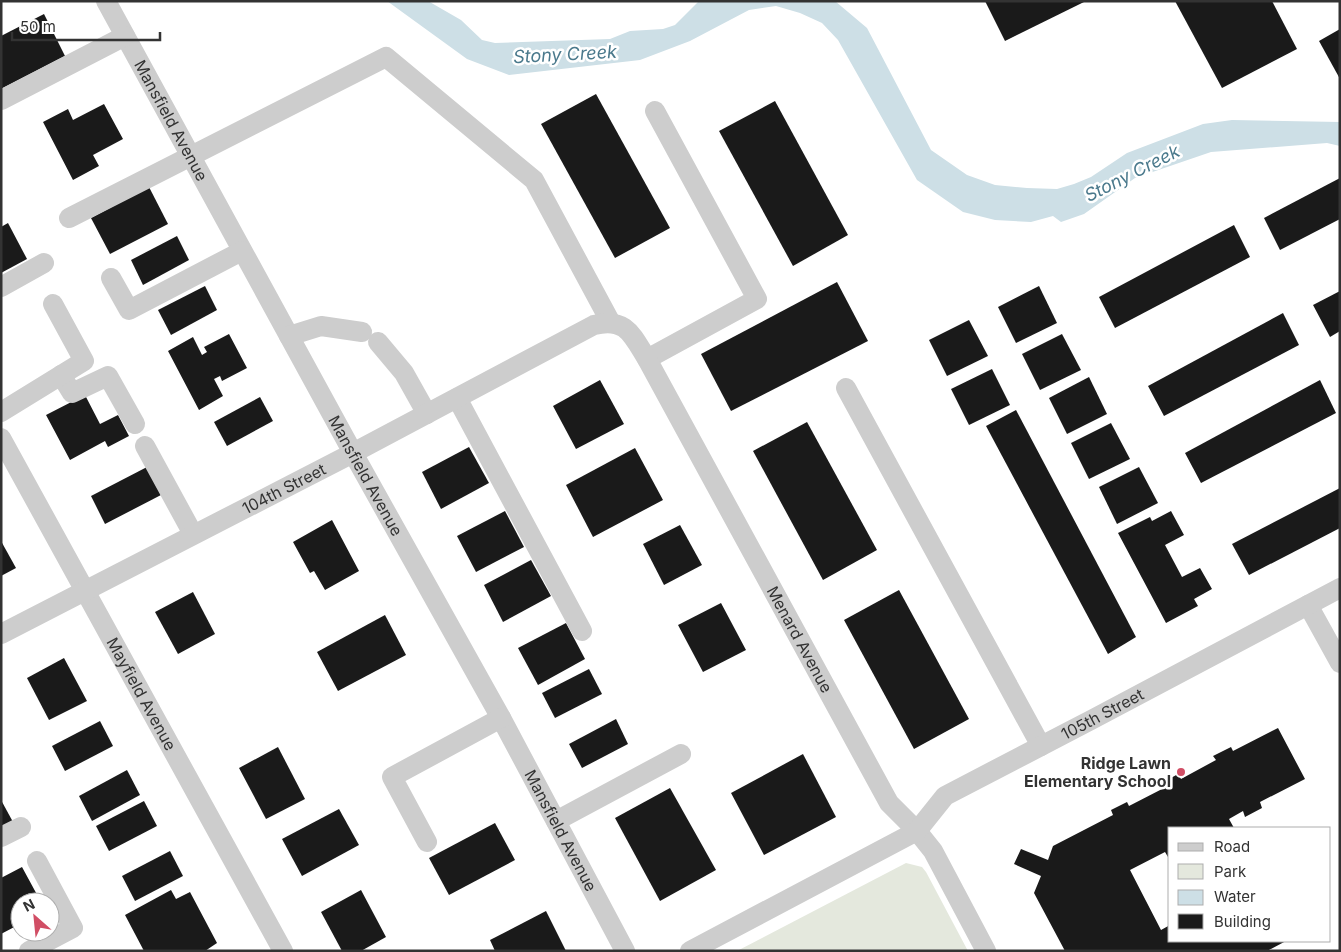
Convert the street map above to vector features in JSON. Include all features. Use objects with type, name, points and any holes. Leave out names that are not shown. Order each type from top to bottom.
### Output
[{"type":"street","name":"Mansfield Avenue","points":[[106,1],[352,454],[501,718],[625,951]]},
{"type":"street","points":[[1,100],[125,36]]},
{"type":"street","name":"Menard Avenue","points":[[191,157],[386,57],[534,180],[615,323],[629,331],[647,359],[889,803],[933,851],[986,951]]},
{"type":"street","points":[[647,359],[758,299],[655,111]]},
{"type":"street","points":[[69,218],[191,157]]},
{"type":"street","points":[[111,278],[129,310],[242,251]]},
{"type":"street","points":[[1,287],[44,263]]},
{"type":"street","points":[[1,412],[84,361],[53,304]]},
{"type":"street","name":"104th Street","points":[[1,634],[352,454],[594,325],[615,323]]},
{"type":"street","points":[[289,336],[321,326],[370,337],[404,373],[427,414]]},
{"type":"street","points":[[61,375],[72,393],[108,376],[135,424]]},
{"type":"street","points":[[846,388],[1041,746]]},
{"type":"street","points":[[456,398],[582,631]]},
{"type":"street","name":"Mayfield Avenue","points":[[1,438],[283,951]]},
{"type":"street","points":[[146,446],[194,534]]},
{"type":"street","name":"105th Street","points":[[690,951],[917,832],[945,796],[1340,588]]},
{"type":"street","points":[[1308,605],[1340,663]]},
{"type":"street","points":[[427,842],[392,777],[501,718]]},
{"type":"street","points":[[556,821],[681,754]]},
{"type":"street","points":[[1,837],[21,827]]},
{"type":"street","points":[[29,951],[73,928],[37,861]]},
{"type":"green space","points":[[906,863],[922,867],[926,872],[968,951],[737,951]]},
{"type":"water","name":"Stony Creek","points":[[387,1],[428,1],[461,20],[482,40],[495,43],[610,39],[630,31],[663,29],[675,25],[699,1],[835,1],[867,28],[931,150],[967,175],[995,185],[1057,189],[1091,177],[1127,153],[1203,124],[1232,120],[1340,122],[1340,146],[1327,143],[1211,152],[1135,178],[1084,214],[1061,222],[1053,216],[1031,222],[995,220],[963,212],[917,180],[838,40],[822,23],[800,13],[776,6],[749,10],[690,41],[640,60],[509,75],[467,59]]},
{"type":"building","points":[[985,1],[1086,1],[1005,41]]},
{"type":"building","points":[[1175,1],[1272,1],[1297,49],[1222,88]]},
{"type":"building","points":[[44,14],[65,56],[1,89],[1,36]]},
{"type":"building","points":[[1340,29],[1340,79],[1319,41]]},
{"type":"building","points":[[596,94],[670,228],[615,258],[541,124]]},
{"type":"building","points":[[775,101],[848,235],[793,266],[719,131]]},
{"type":"building","points":[[104,104],[123,139],[93,155],[99,166],[73,180],[43,122],[68,109],[73,120]]},
{"type":"building","points":[[1340,178],[1340,219],[1280,250],[1264,218]]},
{"type":"building","points":[[149,187],[168,224],[110,254],[91,218]]},
{"type":"building","points":[[8,223],[27,259],[1,273],[1,227]]},
{"type":"building","points":[[1234,225],[1250,257],[1115,328],[1099,297]]},
{"type":"building","points":[[177,236],[189,260],[143,285],[131,260]]},
{"type":"building","points":[[837,282],[868,341],[731,411],[701,354]]},
{"type":"building","points":[[205,286],[217,310],[171,335],[158,310]]},
{"type":"building","points":[[1039,286],[1057,323],[1016,343],[998,307]]},
{"type":"building","points":[[1340,291],[1340,331],[1330,337],[1313,305]]},
{"type":"building","points":[[1283,313],[1299,345],[1164,416],[1148,386]]},
{"type":"building","points":[[969,320],[988,356],[947,376],[929,340]]},
{"type":"building","points":[[229,334],[247,368],[222,381],[220,376],[214,379],[223,396],[199,410],[168,351],[193,337],[202,355],[207,352],[204,347]]},
{"type":"building","points":[[1062,334],[1081,370],[1040,390],[1022,354]]},
{"type":"building","points":[[992,369],[1010,405],[969,425],[951,389]]},
{"type":"building","points":[[1089,377],[1107,414],[1067,434],[1049,398]]},
{"type":"building","points":[[600,380],[624,424],[576,449],[553,406]]},
{"type":"building","points":[[1320,380],[1336,413],[1201,483],[1185,453]]},
{"type":"building","points":[[85,395],[100,424],[118,415],[129,436],[108,447],[105,441],[70,460],[46,415]]},
{"type":"building","points":[[260,397],[273,421],[227,446],[214,422]]},
{"type":"building","points":[[1016,410],[1136,637],[1108,654],[986,426]]},
{"type":"building","points":[[807,422],[877,550],[823,580],[753,451]]},
{"type":"building","points":[[1111,423],[1130,459],[1089,479],[1071,443]]},
{"type":"building","points":[[469,447],[489,483],[441,509],[422,472]]},
{"type":"building","points":[[635,448],[663,500],[593,537],[566,485]]},
{"type":"building","points":[[147,467],[161,495],[105,524],[91,496]]},
{"type":"building","points":[[1139,467],[1158,503],[1117,524],[1099,487]]},
{"type":"building","points":[[1340,488],[1340,528],[1249,575],[1232,544]]},
{"type":"building","points":[[505,511],[524,547],[476,572],[457,536]]},
{"type":"building","points":[[1171,511],[1184,535],[1165,545],[1182,577],[1200,568],[1212,589],[1194,599],[1198,606],[1166,623],[1118,533],[1150,517],[1152,521]]},
{"type":"building","points":[[332,520],[359,571],[325,590],[314,571],[310,573],[293,542]]},
{"type":"building","points":[[680,525],[702,565],[664,585],[643,544]]},
{"type":"building","points":[[1,541],[16,568],[1,576]]},
{"type":"building","points":[[531,560],[551,596],[503,622],[484,585]]},
{"type":"building","points":[[899,590],[969,719],[914,749],[844,620]]},
{"type":"building","points":[[193,592],[215,634],[178,654],[155,612]]},
{"type":"building","points":[[721,603],[746,650],[703,672],[678,625]]},
{"type":"building","points":[[385,615],[406,655],[338,691],[317,652]]},
{"type":"building","points":[[566,623],[585,659],[538,685],[518,648]]},
{"type":"building","points":[[64,658],[87,701],[49,720],[27,678]]},
{"type":"building","points":[[589,669],[602,694],[555,718],[542,693]]},
{"type":"building","points":[[616,719],[628,744],[582,768],[569,744]]},
{"type":"building","points":[[100,721],[113,746],[65,771],[52,746]]},
{"type":"building","points":[[1278,728],[1305,779],[1260,802],[1262,808],[1245,817],[1243,811],[1229,819],[1233,827],[1168,827],[1168,857],[1165,852],[1130,870],[1161,930],[1168,926],[1168,942],[1284,942],[1267,951],[1065,951],[1034,893],[1041,876],[1014,864],[1021,849],[1048,860],[1053,846],[1113,815],[1111,810],[1127,802],[1129,806],[1164,788],[1162,783],[1178,774],[1181,779],[1216,760],[1213,756],[1231,747],[1233,751]]},
{"type":"building","points":[[278,747],[305,799],[266,819],[239,768]]},
{"type":"building","points":[[803,754],[836,817],[764,855],[731,793]]},
{"type":"building","points":[[127,770],[140,795],[92,821],[79,796]]},
{"type":"building","points":[[670,788],[716,870],[660,901],[615,818]]},
{"type":"building","points":[[1,800],[13,822],[1,828]]},
{"type":"building","points":[[144,801],[157,826],[109,851],[96,826]]},
{"type":"building","points":[[339,809],[359,845],[302,876],[282,839]]},
{"type":"building","points":[[495,823],[515,860],[449,895],[429,858]]},
{"type":"building","points":[[170,851],[183,876],[135,901],[122,876]]},
{"type":"building","points":[[22,867],[36,892],[10,892],[10,929],[1,934],[1,878]]},
{"type":"building","points":[[171,890],[176,899],[190,892],[217,943],[205,951],[144,951],[125,915]]},
{"type":"building","points":[[361,890],[386,937],[361,951],[342,951],[321,912]]},
{"type":"building","points":[[546,911],[566,951],[495,951],[490,940]]},
{"type":"place","name":"Ridge Lawn Elementary School","points":[[1181,772]]}]
